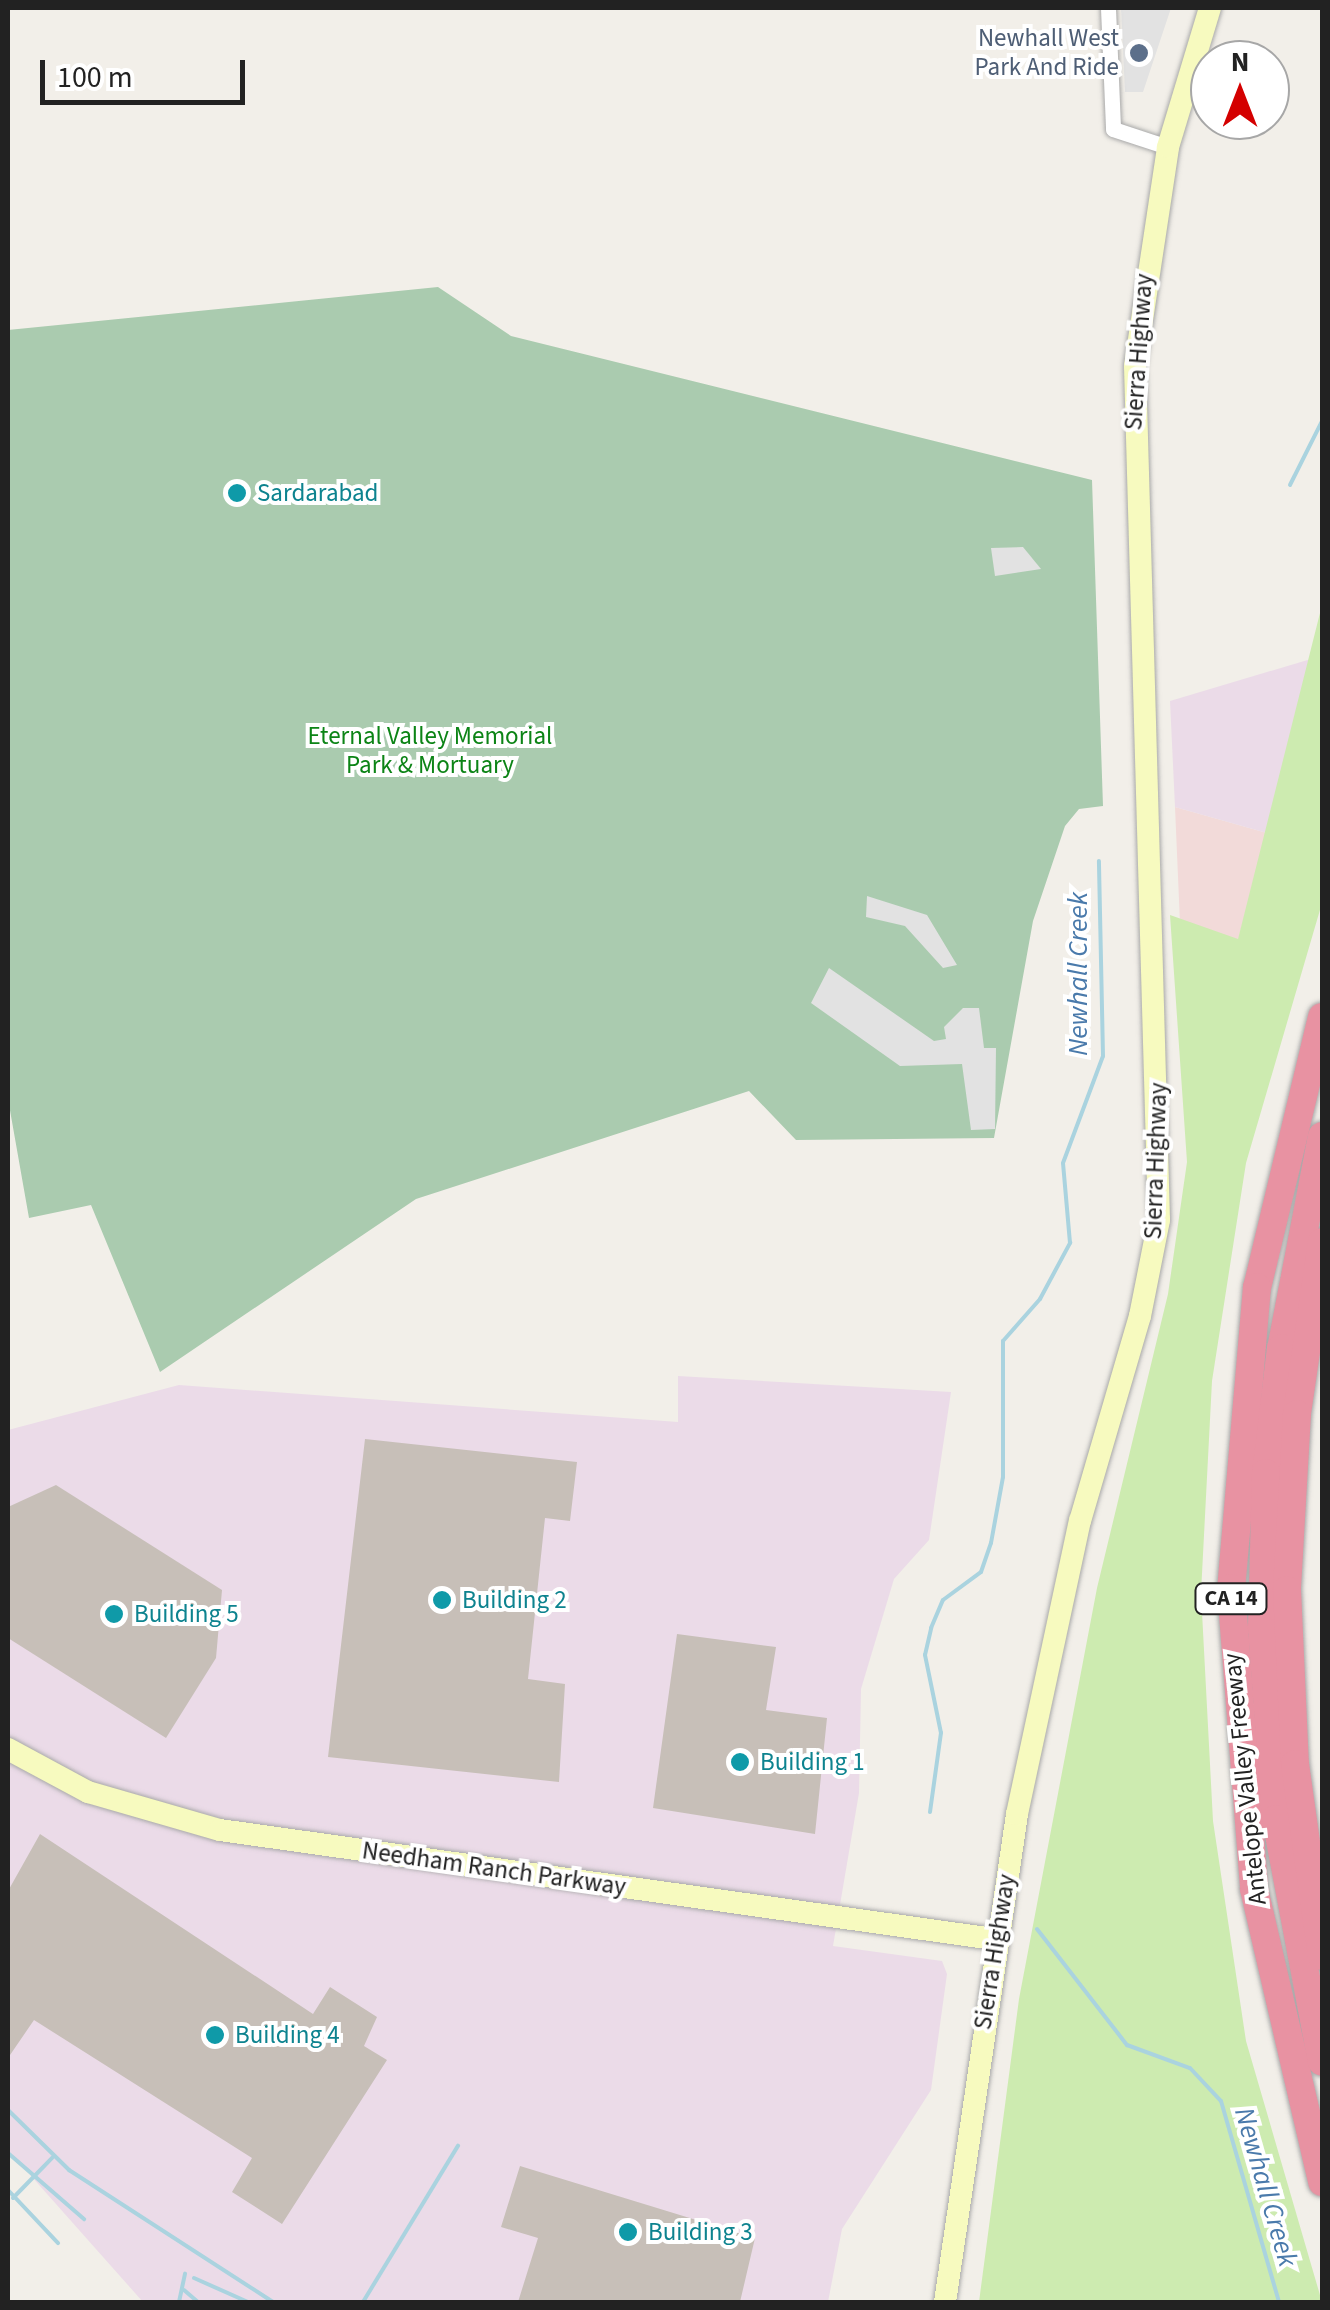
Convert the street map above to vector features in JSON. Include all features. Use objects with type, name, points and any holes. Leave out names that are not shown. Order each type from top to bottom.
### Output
[{"type":"highway","name":"Antelope Valley Freeway","points":[[1322,1017],[1258,1287],[1231,1588],[1254,1888],[1322,2182]]},
{"type":"highway","points":[[1322,1082],[1271,1316],[1250,1615],[1273,1897],[1322,2118]]},
{"type":"highway","points":[[1322,1136],[1281,1348],[1266,1473],[1262,1628],[1278,1836],[1322,2062]]},
{"type":"highway","name":"Antelope Valley Freeway","points":[[1322,1242],[1297,1414],[1287,1590],[1295,1764],[1322,1956]]},
{"type":"main road","name":"Sierra Highway","points":[[945,2302],[994,1939],[1066,1580],[1140,1316],[1158,1220],[1133,461],[1138,316],[1168,148],[1210,8]]},
{"type":"main road","name":"Needham Ranch Parkway","points":[[8,1749],[88,1792],[220,1830],[994,1939]]},
{"type":"street","points":[[1108,8],[1114,129],[1168,148]]},
{"type":"shaded area","name":"Newhall West Park And Ride","points":[[1121,8],[1171,8],[1143,92],[1125,92]]},
{"type":"shaded area","points":[[1023,547],[1041,569],[995,576],[991,548]]},
{"type":"shaded area","points":[[1311,659],[1267,833],[1175,807],[1170,701]]},
{"type":"shaded area","points":[[1175,807],[1267,833],[1238,940],[1180,923]]},
{"type":"shaded area","points":[[867,896],[927,915],[957,965],[943,968],[905,926],[866,917]]},
{"type":"shaded area","points":[[829,968],[934,1041],[946,1039],[944,1027],[963,1008],[979,1008],[984,1048],[996,1048],[995,1129],[971,1130],[962,1064],[900,1066],[811,1003]]},
{"type":"shaded area","points":[[678,1376],[951,1392],[929,1540],[894,1579],[861,1689],[859,1793],[833,1946],[942,1961],[947,1974],[931,2090],[842,2229],[828,2302],[143,2302],[8,2150],[8,1430],[179,1385],[678,1422]]},
{"type":"green space","name":"Eternal Valley Memorial Park & Mortuary","points":[[438,287],[511,336],[1092,480],[1103,806],[1079,809],[1065,826],[1033,921],[994,1138],[796,1140],[749,1091],[416,1199],[160,1372],[91,1205],[29,1218],[8,1099],[8,330]]},
{"type":"green space","points":[[1322,605],[1322,903],[1246,1163],[1212,1381],[1201,1593],[1213,1821],[1246,2041],[1322,2302],[979,2302],[1019,1999],[1097,1588],[1168,1294],[1187,1162],[1170,915],[1238,939]]},
{"type":"building","name":"Building 2","points":[[365,1439],[577,1462],[570,1521],[545,1518],[528,1679],[565,1684],[559,1782],[328,1757]]},
{"type":"building","name":"Building 5","points":[[56,1485],[222,1590],[216,1658],[166,1738],[8,1638],[8,1507]]},
{"type":"building","name":"Building 1","points":[[677,1634],[776,1647],[766,1710],[827,1718],[815,1834],[653,1808]]},
{"type":"building","name":"Building 4","points":[[40,1834],[313,2014],[330,1987],[377,2017],[364,2046],[387,2060],[282,2224],[232,2192],[252,2158],[34,2020],[8,2058],[8,1891]]},
{"type":"building","name":"Building 3","points":[[520,2166],[755,2238],[740,2302],[518,2302],[538,2238],[501,2227]]},
{"type":"waterway","name":"Newhall Creek","points":[[1290,485],[1322,421]]},
{"type":"waterway","name":"Newhall Creek","points":[[930,1812],[941,1733],[925,1655],[931,1628],[943,1600],[981,1572],[991,1543],[1003,1477],[1003,1341],[1040,1299],[1070,1243],[1063,1163],[1103,1056],[1099,861]]},
{"type":"waterway","name":"Newhall Creek","points":[[1037,1929],[1127,2045],[1190,2068],[1221,2101],[1279,2302]]},
{"type":"waterway","points":[[8,2110],[69,2170],[273,2302]]},
{"type":"waterway","points":[[363,2302],[458,2146]]},
{"type":"waterway","points":[[8,2153],[84,2219]]},
{"type":"waterway","points":[[13,2198],[52,2158]]},
{"type":"waterway","points":[[8,2190],[58,2243]]},
{"type":"waterway","points":[[179,2302],[185,2274]]},
{"type":"waterway","points":[[194,2278],[248,2302]]},
{"type":"waterway","points":[[184,2290],[198,2302]]},
{"type":"place","name":"Newhall West Park And Ride","points":[[1139,53]]},
{"type":"place","name":"Sardarabad","points":[[237,493]]},
{"type":"place","name":"Building 2","points":[[442,1600]]},
{"type":"place","name":"Building 5","points":[[114,1614]]},
{"type":"place","name":"Building 1","points":[[740,1762]]},
{"type":"place","name":"Building 4","points":[[215,2035]]},
{"type":"place","name":"Building 3","points":[[628,2232]]}]
